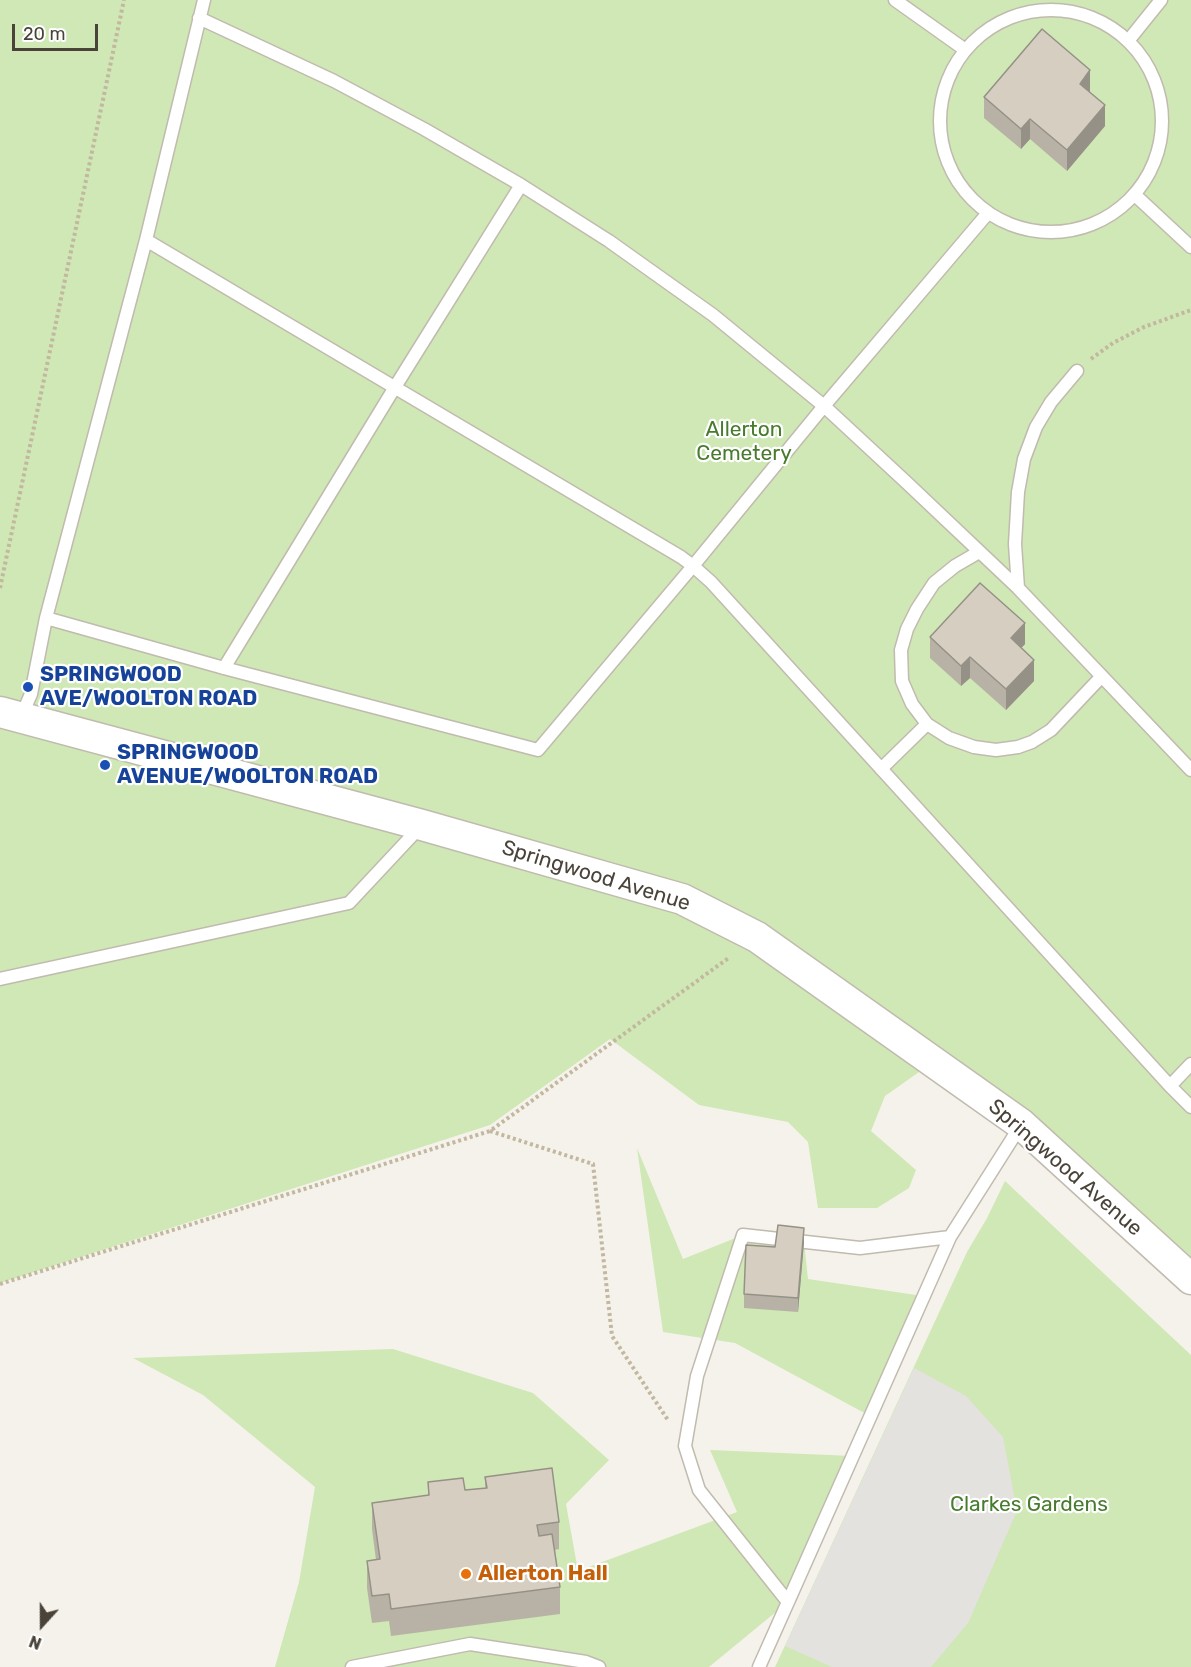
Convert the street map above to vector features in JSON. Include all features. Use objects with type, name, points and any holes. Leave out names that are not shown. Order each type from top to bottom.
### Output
[{"type":"street","name":"Springwood Avenue","points":[[10,714],[422,825],[682,899],[757,937],[1021,1124],[1191,1279]]},
{"type":"lane","points":[[10,714],[31,694],[46,618],[146,240],[204,0]]},
{"type":"lane","points":[[895,0],[964,50]]},
{"type":"lane","points":[[1128,41],[1161,0]]},
{"type":"lane","points":[[1043,9],[1075,12],[1105,24],[1128,41],[1150,71],[1161,103],[1162,136],[1152,169],[1135,195],[1108,217],[1079,229],[1048,233],[1017,227],[988,213],[961,188],[944,155],[939,119],[946,83],[964,50],[984,32],[1012,16],[1043,9]]},
{"type":"lane","points":[[199,18],[334,81],[521,185],[609,241],[713,315],[824,406],[1018,588],[1191,770]]},
{"type":"lane","points":[[224,668],[521,185]]},
{"type":"lane","points":[[1135,195],[1191,247]]},
{"type":"lane","points":[[46,618],[224,668],[538,750],[988,213]]},
{"type":"lane","points":[[146,240],[681,556],[711,582],[1191,1107]]},
{"type":"lane","points":[[1018,588],[1015,544],[1018,492],[1024,459],[1036,427],[1051,402],[1077,371]]},
{"type":"lane","points":[[979,552],[955,566],[934,583],[907,629],[902,650],[902,681],[912,704],[927,724],[949,738],[974,747],[996,750],[1018,747],[1032,742],[1051,730],[1102,676]]},
{"type":"lane","points":[[881,768],[927,724]]},
{"type":"lane","points":[[0,979],[349,903],[422,825]]},
{"type":"lane","points":[[1170,1086],[1191,1064]]},
{"type":"lane","points":[[759,1667],[950,1237],[1021,1124]]},
{"type":"lane","points":[[788,1602],[699,1490],[685,1446],[697,1376],[743,1235],[860,1248],[950,1237]]},
{"type":"lane","points":[[352,1667],[470,1644],[586,1662],[599,1667]]},
{"type":"path","points":[[0,588],[124,0]]},
{"type":"path","points":[[1077,371],[1113,343],[1144,327],[1191,310]]},
{"type":"path","points":[[0,1284],[490,1131],[757,937]]},
{"type":"path","points":[[490,1131],[593,1164],[612,1336],[685,1446]]},
{"type":"green space","name":"Allerton Cemetery","points":[[0,0],[1191,0],[1191,1261],[946,1053],[885,1096],[871,1131],[916,1170],[909,1188],[877,1208],[818,1208],[808,1142],[788,1122],[699,1105],[610,1039],[490,1125],[0,1283]]},
{"type":"green space","points":[[637,1148],[683,1259],[743,1235],[804,1242],[808,1279],[923,1296],[870,1416],[735,1343],[663,1332]]},
{"type":"green space","name":"Clarkes Gardens","points":[[1005,1181],[1191,1355],[1191,1667],[775,1667],[967,1252]]},
{"type":"green space","points":[[393,1349],[533,1393],[609,1460],[566,1504],[578,1571],[737,1512],[710,1450],[853,1456],[788,1602],[709,1667],[275,1667],[299,1582],[315,1487],[203,1395],[133,1358]]},
{"type":"shaded area","points":[[914,1368],[966,1396],[1003,1437],[1017,1511],[968,1623],[931,1667],[832,1667],[785,1646]]},
{"type":"building","points":[[1042,29],[1090,70],[1080,84],[1105,105],[1067,150],[1030,119],[1021,129],[984,97]]},
{"type":"building","points":[[980,583],[1025,623],[1011,638],[1034,660],[1006,689],[970,657],[961,666],[930,637]]},
{"type":"building","points":[[778,1225],[804,1228],[798,1298],[744,1294],[746,1245],[775,1247]]},
{"type":"building","name":"Allerton Hall","points":[[552,1468],[559,1522],[537,1525],[539,1536],[552,1534],[560,1587],[391,1609],[389,1594],[372,1596],[367,1561],[380,1559],[372,1503],[429,1495],[428,1482],[463,1478],[465,1490],[487,1488],[485,1477]]},
{"type":"place","name":"SPRINGWOOD AVE/WOOLTON ROAD","points":[[28,687]]},
{"type":"place","name":"SPRINGWOOD AVENUE/WOOLTON ROAD","points":[[105,765]]},
{"type":"place","name":"Allerton Hall","points":[[466,1574]]}]
